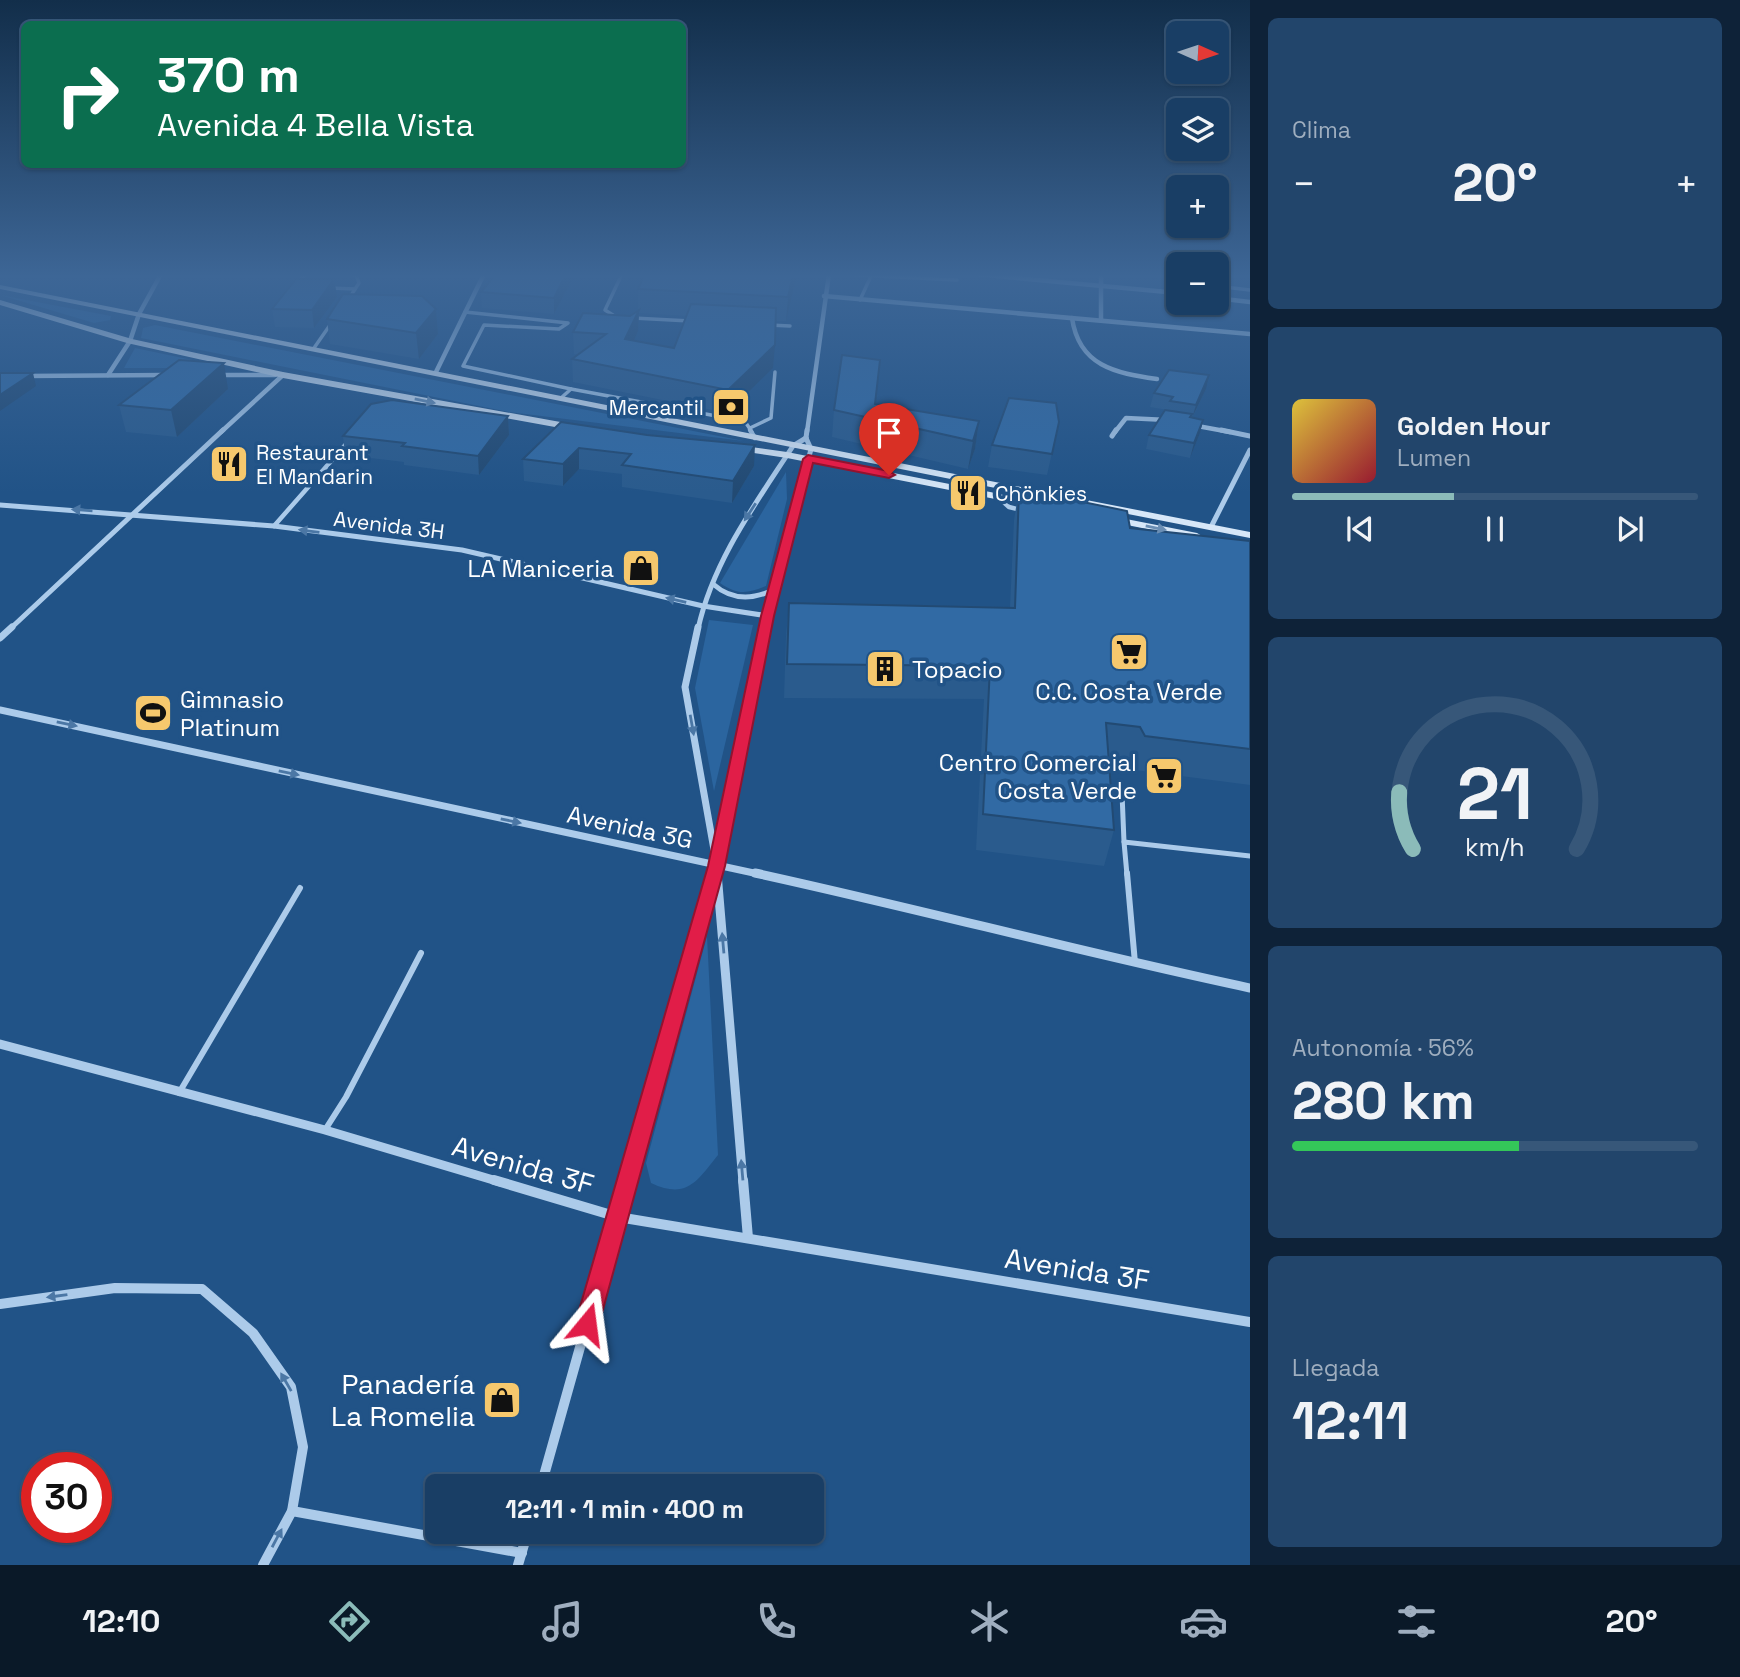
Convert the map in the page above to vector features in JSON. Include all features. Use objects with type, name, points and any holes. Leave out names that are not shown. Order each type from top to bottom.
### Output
[{"type":"street","points":[[108,375],[126,347]]},
{"type":"street","points":[[157,347],[283,375],[583,429]]},
{"type":"street","points":[[309,347],[561,398],[753,433],[790,450]]},
{"type":"street","points":[[436,372],[448,347]]},
{"type":"street","points":[[544,1474],[716,866],[768,616],[809,449],[819,347]]},
{"type":"street","points":[[1084,347],[1095,363],[1125,374],[1157,379]]},
{"type":"street","points":[[13,376],[175,375]]},
{"type":"street","points":[[215,375],[283,375]]},
{"type":"street","points":[[0,638],[283,375]]},
{"type":"street","points":[[1112,436],[1126,418],[1153,417],[1177,422]]},
{"type":"street","points":[[1189,424],[1250,436]]},
{"type":"street","points":[[725,447],[809,449],[1051,502],[996,496],[809,449]]},
{"type":"street","points":[[748,1238],[716,866],[685,687],[703,606],[735,535],[790,450]]},
{"type":"street","points":[[1210,527],[1250,450]]},
{"type":"street","points":[[1202,537],[1065,504],[1250,535]]},
{"type":"street","name":"Avenida 3H","points":[[0,505],[274,527],[462,550],[703,606],[768,616]]},
{"type":"street","points":[[713,584],[721,592],[734,596],[752,597],[774,590]]},
{"type":"street","name":"Avenida 3G","points":[[0,710],[860,896],[1135,964],[1250,988]]},
{"type":"street","name":"Avenida 3F","points":[[0,1044],[325,1130],[618,1217],[1250,1322]]},
{"type":"street","points":[[0,1304],[115,1287],[202,1290],[253,1333],[291,1387],[303,1447],[292,1511],[263,1565]]},
{"type":"street","points":[[292,1511],[520,1559]]},
{"type":"lane","points":[[473,347],[463,366],[738,420],[753,433],[771,418],[775,372]]},
{"type":"lane","points":[[561,398],[571,389]]},
{"type":"lane","points":[[382,404],[391,394]]},
{"type":"lane","points":[[274,527],[355,435]]},
{"type":"lane","points":[[996,496],[1009,507],[1022,510]]},
{"type":"lane","points":[[1122,793],[1135,964]]},
{"type":"lane","points":[[1124,842],[1250,856]]},
{"type":"lane","points":[[179,1093],[300,888]]},
{"type":"lane","points":[[325,1130],[346,1097],[421,953]]},
{"type":"shaded area","points":[[186,347],[267,347],[744,441],[509,412]]},
{"type":"shaded area","points":[[135,348],[207,363],[203,368],[124,368]]},
{"type":"shaded area","points":[[786,472],[787,499],[766,586],[753,591],[732,590],[720,583]]},
{"type":"shaded area","points":[[709,620],[753,625],[714,791],[695,688]]},
{"type":"shaded area","points":[[707,936],[718,1155],[690,1185],[674,1189],[663,1188],[651,1183],[646,1163]]},
{"type":"building","points":[[588,347],[773,347],[728,390],[572,359]]},
{"type":"building","points":[[842,355],[880,360],[875,404],[979,421],[973,441],[834,410]]},
{"type":"building","points":[[179,360],[224,363],[171,410],[119,405]]},
{"type":"building","points":[[1169,370],[1209,375],[1196,405],[1170,401],[1173,397],[1154,393]]},
{"type":"building","points":[[0,373],[33,373],[0,395]]},
{"type":"building","points":[[1009,398],[1056,403],[1059,422],[1052,454],[992,445]]},
{"type":"building","points":[[392,400],[508,416],[478,456],[402,446],[405,443],[343,436],[371,404]]},
{"type":"building","points":[[1165,410],[1192,414],[1190,417],[1203,420],[1194,443],[1149,435]]},
{"type":"building","points":[[561,422],[647,435],[755,445],[733,481],[622,465],[631,454],[579,448],[563,464],[523,459]]},
{"type":"building","name":"C.C. Costa Verde","points":[[1019,489],[1127,511],[1130,528],[1250,541],[1250,749],[1145,736],[1140,727],[1106,723],[1114,830],[983,814],[990,666],[787,664],[789,603],[1015,608]]},
{"type":"place","name":"Mercantil","points":[[731,407]]},
{"type":"place","name":"Restaurant El Mandarin","points":[[229,464]]},
{"type":"place","name":"Chönkies","points":[[968,493]]},
{"type":"place","name":"LA Maniceria","points":[[641,568]]},
{"type":"place","name":"C.C. Costa Verde","points":[[1129,652]]},
{"type":"place","name":"Topacio","points":[[885,669]]},
{"type":"place","name":"Gimnasio Platinum","points":[[153,713]]},
{"type":"place","name":"Centro Comercial Costa Verde","points":[[1164,776]]},
{"type":"place","name":"Panadería La Romelia","points":[[502,1400]]},
{"type":"route","points":[[587,1324],[716,866],[768,616],[808,459],[889,475]]}]
